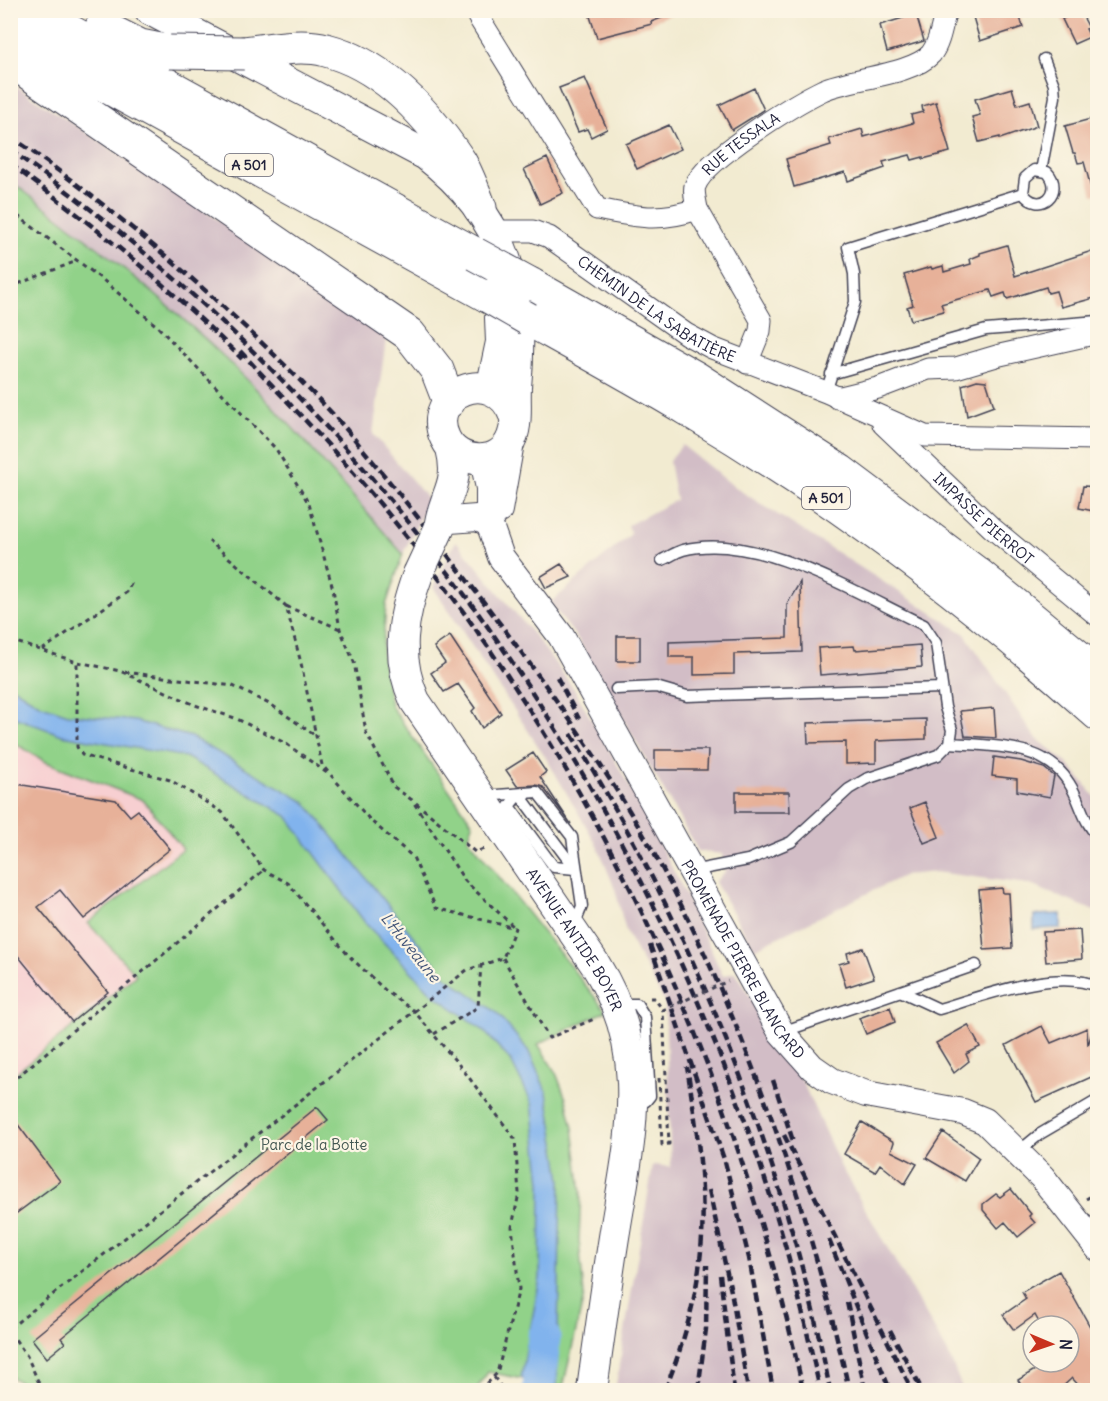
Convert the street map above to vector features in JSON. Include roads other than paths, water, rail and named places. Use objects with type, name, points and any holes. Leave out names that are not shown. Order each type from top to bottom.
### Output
[{"type":"highway","name":"A 501","points":[[31,10],[482,231],[530,284],[696,378],[840,471],[979,575],[1098,673]]},
{"type":"highway","points":[[69,10],[140,46],[170,52],[325,49],[362,62],[392,84],[416,107],[460,163],[482,231]]},
{"type":"highway","name":"A 501","points":[[10,33],[488,296],[691,411],[826,499],[961,598],[1098,714]]},
{"type":"highway","points":[[10,60],[164,168],[409,334],[437,370],[449,401]]},
{"type":"main road","points":[[150,10],[426,155],[462,185],[482,231],[500,301],[501,332],[491,388]]},
{"type":"main road","points":[[482,231],[508,260],[516,301],[519,346],[513,426],[501,452],[481,460],[469,459],[450,448],[441,424],[449,401],[468,387],[491,388],[509,404],[513,426]]},
{"type":"main road","name":"AVENUE ANTIDE BOYER","points":[[445,524],[441,514],[455,479],[456,467],[450,448]]},
{"type":"main road","name":"AVENUE ANTIDE BOYER","points":[[481,460],[418,574],[404,621],[402,657],[404,673],[423,717],[608,985],[618,1008],[627,1040],[632,1107],[629,1155],[592,1390]]},
{"type":"street","points":[[474,10],[597,209],[651,218],[671,218],[697,209],[761,320],[757,341],[747,363]]},
{"type":"street","name":"RUE TESSALA","points":[[697,209],[694,188],[706,168],[722,153],[823,90],[917,64],[931,55],[936,46],[946,10]]},
{"type":"street","name":"CHEMIN DE LA SABATIÈRE","points":[[482,231],[533,231],[549,237],[686,334],[747,363],[832,388],[874,416]]},
{"type":"street","points":[[832,388],[878,388],[928,369],[956,368],[1000,355],[1098,333]]},
{"type":"street","points":[[874,416],[925,436],[1098,439]]},
{"type":"street","name":"IMPASSE PIERROT","points":[[874,416],[992,528],[1098,616]]},
{"type":"street","points":[[493,535],[500,491],[510,457],[513,426]]},
{"type":"street","points":[[481,460],[489,488],[493,535]]},
{"type":"street","points":[[445,524],[477,518],[493,535]]},
{"type":"street","name":"PROMENADE PIERRE BLANCARD","points":[[493,535],[561,636],[781,1032],[812,1067],[832,1081],[866,1094],[974,1115],[985,1121],[1018,1152],[1069,1209],[1098,1248]]},
{"type":"lane","points":[[1041,171],[1055,97],[1054,85],[1044,59]]},
{"type":"lane","points":[[1047,172],[1054,181],[1054,192],[1049,200],[1036,203],[1030,201],[1023,193],[1022,186],[1028,173],[1047,172]]},
{"type":"lane","points":[[832,388],[855,302],[854,274],[848,247],[1023,193]]},
{"type":"lane","points":[[832,388],[986,330],[1098,321]]},
{"type":"lane","points":[[662,560],[683,550],[712,548],[738,548],[780,558],[924,625],[936,643],[942,688],[952,730],[950,743],[938,755],[866,779],[849,789],[791,842],[748,860],[692,871]]},
{"type":"lane","points":[[616,689],[656,687],[687,696],[942,688]]},
{"type":"lane","points":[[950,743],[1021,749],[1058,767],[1070,784],[1087,826],[1098,836]]},
{"type":"lane","points":[[477,796],[537,792],[572,837],[582,906],[572,932]]},
{"type":"lane","points":[[519,794],[575,869]]},
{"type":"lane","points":[[781,1032],[976,965]]},
{"type":"lane","points":[[900,991],[939,1009],[1003,988],[1030,984],[1086,981],[1098,987]]},
{"type":"lane","points":[[1018,1152],[1040,1134],[1098,1100]]},
{"type":"water","points":[[11,686],[39,704],[68,714],[135,721],[191,737],[305,802],[446,977],[496,1012],[528,1050],[547,1093],[561,1180],[557,1385],[521,1378],[540,1278],[541,1183],[532,1103],[511,1061],[484,1031],[432,993],[366,924],[287,816],[186,757],[62,735],[11,716]]},
{"type":"water","points":[[1061,914],[1061,928],[1034,929],[1034,915]]},
{"type":"waterway","name":"L'Huveaune","points":[[539,1389],[544,1337]]},
{"type":"railway","points":[[10,136],[94,198],[176,265],[254,335],[328,409],[471,585],[591,750],[633,817],[672,887],[701,947],[754,1070],[798,1196],[834,1325],[849,1390]]},
{"type":"railway","points":[[10,150],[141,250],[263,361],[375,482],[477,611],[567,749],[647,893],[715,1043],[771,1198],[798,1294],[820,1390]]},
{"type":"railway","points":[[10,164],[130,257],[242,359]]},
{"type":"railway","points":[[240,351],[376,499],[468,619],[536,720],[596,824],[651,931],[698,1041],[740,1155],[774,1271],[803,1390]]},
{"type":"railway","points":[[557,677],[579,719]]},
{"type":"railway","points":[[571,734],[658,888],[731,1051],[788,1219],[811,1304],[830,1390]]},
{"type":"railway","points":[[650,945],[725,1162],[749,1258],[773,1390]]},
{"type":"railway","points":[[665,1390],[681,1347],[692,1306],[699,1268],[702,1231],[699,1154],[687,1067]]},
{"type":"railway","points":[[773,1080],[794,1144]]},
{"type":"railway","points":[[784,1135],[912,1390]]},
{"type":"railway","points":[[709,1190],[732,1296],[748,1390]]},
{"type":"railway","points":[[829,1240],[890,1390]]},
{"type":"railway","points":[[698,1390],[706,1329],[707,1265]]},
{"type":"railway","points":[[720,1275],[734,1390]]},
{"type":"railway","points":[[847,1302],[865,1390]]},
{"type":"railway","points":[[890,1330],[922,1390]]},
{"type":"park label","name":"Parc de la Botte","points":[[314,1144]]}]
